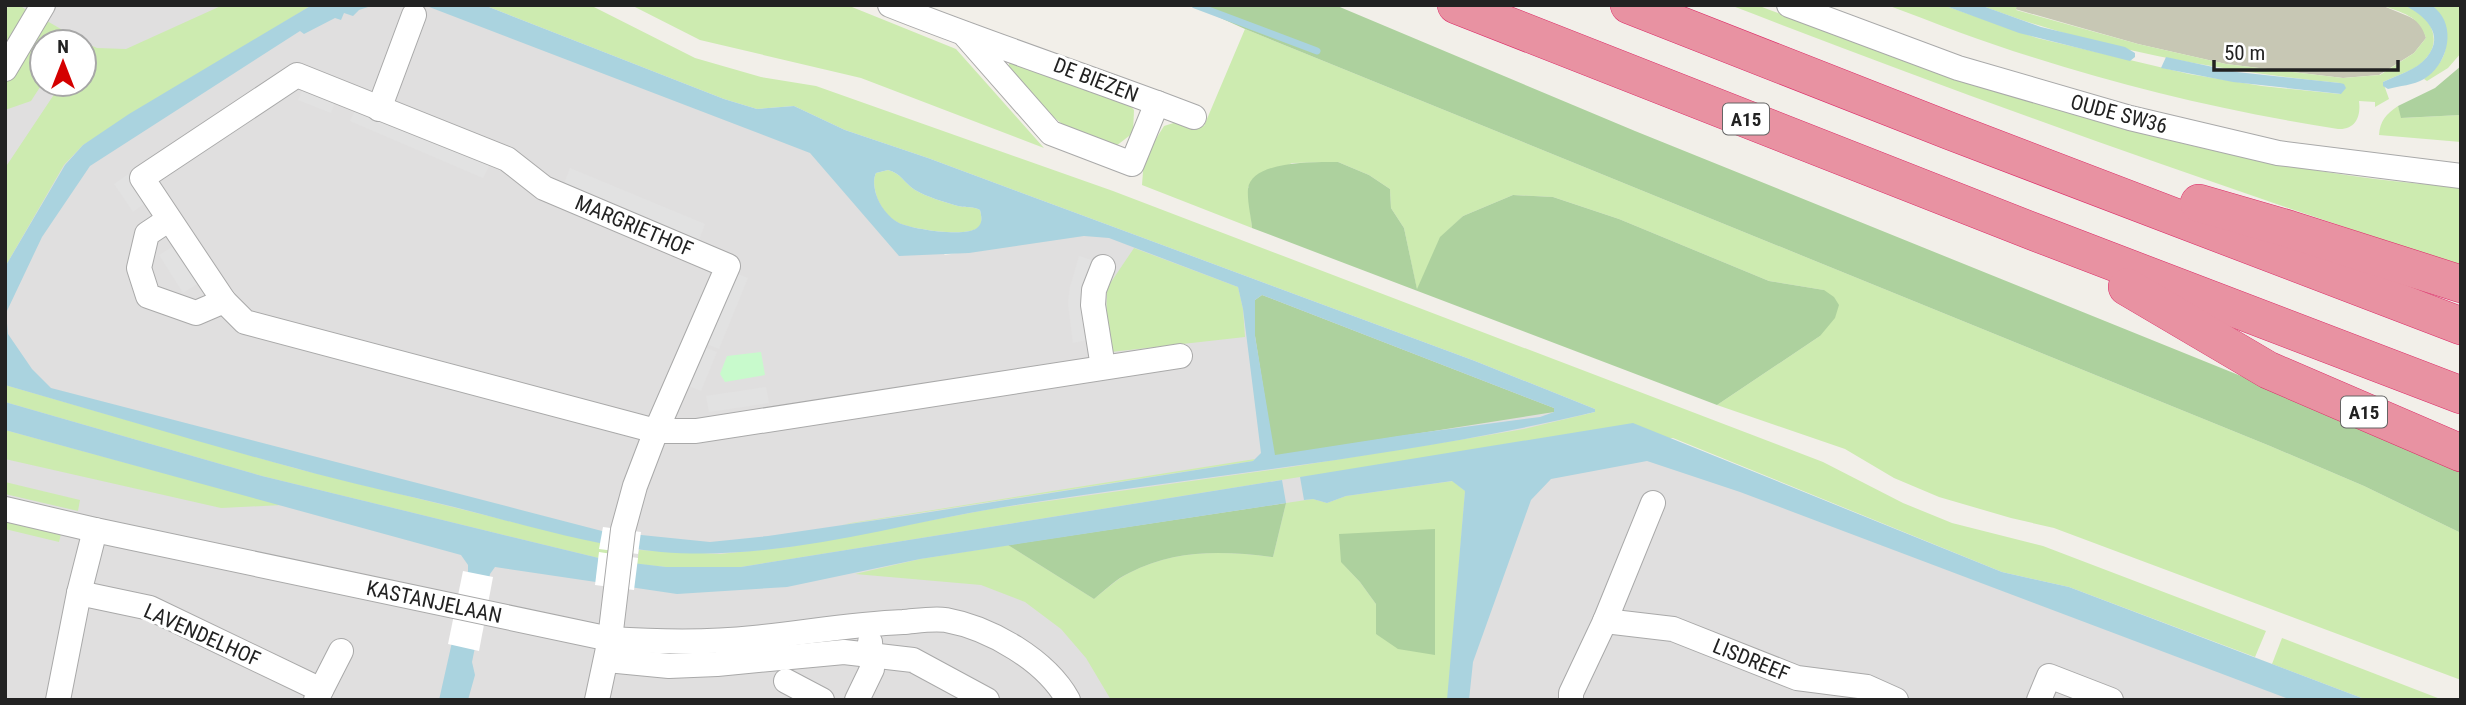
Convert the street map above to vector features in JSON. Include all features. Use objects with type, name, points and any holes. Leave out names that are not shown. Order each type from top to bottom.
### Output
[{"type":"highway","name":"A15","points":[[1456,5],[2461,396]]},
{"type":"highway","points":[[1629,5],[2461,326]]},
{"type":"highway","points":[[1950,131],[2289,229],[2461,284]]},
{"type":"highway","name":"A15","points":[[2037,233],[2268,370],[2461,453]]},
{"type":"street","points":[[5,69],[43,5]]},
{"type":"street","name":"DE BIEZEN","points":[[890,5],[1157,103],[1132,164],[1051,132],[964,34]]},
{"type":"street","name":"OUDE SW36","points":[[1789,5],[1958,68],[2130,118],[2278,153],[2461,176]]},
{"type":"street","points":[[379,109],[414,15]]},
{"type":"street","name":"MARGRIETHOF","points":[[597,700],[609,649],[621,546],[635,486],[656,431],[728,266],[544,188],[507,159],[297,75],[142,178],[224,301],[245,322],[656,431],[696,431],[1180,356]]},
{"type":"street","points":[[1157,103],[1194,117]]},
{"type":"street","points":[[168,220],[147,234],[139,268],[148,296],[196,313],[224,301]]},
{"type":"street","points":[[1103,267],[1094,290],[1093,305],[1103,367]]},
{"type":"street","points":[[1570,700],[1653,503]]},
{"type":"street","name":"KASTANJELAAN","points":[[5,509],[487,613],[669,666],[844,652],[913,660],[987,700]]},
{"type":"street","points":[[58,700],[79,593],[95,530]]},
{"type":"street","name":"LAVENDELHOF","points":[[79,593],[150,608],[319,695],[341,651]]},
{"type":"street","name":"KASTANJELAAN","points":[[609,649],[647,641],[752,639],[868,624],[945,620],[984,633],[1017,649],[1044,670],[1068,700]]},
{"type":"street","name":"LISDREEF","points":[[1605,621],[1674,629],[1797,678],[1867,687],[1896,700]]},
{"type":"street","points":[[857,700],[872,669],[868,624]]},
{"type":"street","points":[[2039,700],[2049,676],[2110,700]]},
{"type":"street","points":[[786,681],[822,700]]},
{"type":"shaded area","points":[[5,5],[450,5],[822,147],[945,255],[1105,230],[2327,700],[5,700]]},
{"type":"shaded area","points":[[2017,5],[2381,5],[2422,24],[2426,38],[2414,53],[2379,75],[2343,78],[2226,64],[2138,44],[2015,9]]},
{"type":"shaded area","points":[[304,86],[336,99],[331,113],[298,100]]},
{"type":"shaded area","points":[[357,106],[490,164],[483,178],[350,121]]},
{"type":"shaded area","points":[[570,168],[705,224],[699,240],[564,184]]},
{"type":"shaded area","points":[[128,174],[147,202],[133,212],[114,184]]},
{"type":"shaded area","points":[[175,245],[199,283],[183,293],[159,255]]},
{"type":"shaded area","points":[[1079,256],[1095,261],[1088,340],[1073,343],[1068,303]]},
{"type":"shaded area","points":[[733,272],[748,278],[719,349],[704,343]]},
{"type":"shaded area","points":[[702,346],[717,352],[701,391],[686,385]]},
{"type":"shaded area","points":[[766,387],[769,403],[709,412],[706,396]]},
{"type":"green space","points":[[9,5],[19,5],[31,13],[5,57],[5,12]]},
{"type":"green space","points":[[223,5],[312,5],[83,145],[64,165],[5,267],[5,168],[52,98],[98,98],[98,48],[126,49]]},
{"type":"green space","points":[[484,5],[590,5],[695,58],[761,77],[816,86],[1113,191],[1823,462],[1903,503],[1952,523],[2043,546],[2266,631],[2255,657],[2069,587],[2002,572],[1673,438],[1300,477],[741,567],[666,567],[637,564],[639,550],[720,554],[789,547],[991,509],[1291,467],[1524,429],[1595,412],[1595,409],[1475,361],[928,158],[845,130],[794,106],[757,109],[724,99]]},
{"type":"green space","points":[[631,5],[847,5],[956,49],[1044,148],[861,78],[700,40]]},
{"type":"green space","points":[[1192,5],[1335,5],[1635,131],[2298,399],[2461,469],[2461,533],[2364,486],[2270,446],[1245,29]]},
{"type":"green space","points":[[1730,5],[1757,5],[1928,68],[2102,123],[2280,164],[2370,178],[2461,187],[2461,265],[2094,140]]},
{"type":"green space","points":[[1887,5],[1943,5],[2037,38],[2189,74],[2262,86],[2340,94],[2340,83],[2248,72],[2157,56],[2068,34],[1980,5],[2017,5],[2016,10],[2138,44],[2226,64],[2343,78],[2380,75],[2414,53],[2426,38],[2414,20],[2381,5],[2404,5],[2419,12],[2430,25],[2434,41],[2423,62],[2383,82],[2389,99],[2375,107],[2375,102],[2359,101],[2359,112],[2353,125],[2338,129],[2222,108],[2108,80],[1995,45]]},
{"type":"green space","points":[[2432,5],[2461,5],[2461,53],[2448,68],[2427,81],[2424,79],[2444,55],[2446,42],[2442,25]]},
{"type":"green space","points":[[47,21],[59,28],[37,28]]},
{"type":"green space","points":[[1245,29],[2270,446],[2364,486],[2461,533],[2461,680],[2054,528],[1939,497],[1894,478],[1845,449],[1717,405],[1820,336],[1824,290],[1769,281],[1619,219],[1553,197],[1513,195],[1463,216],[1441,237],[1417,290],[1404,228],[1391,208],[1390,189],[1369,175],[1338,162],[1292,163],[1248,187],[1252,228],[1142,185],[1144,158],[1164,126],[1183,120],[1204,126]]},
{"type":"green space","points":[[28,44],[28,98],[33,98],[5,110],[5,84]]},
{"type":"green space","points":[[1010,59],[1121,95],[1134,110],[1133,133],[1116,146],[1071,131],[1051,115],[1008,69]]},
{"type":"green space","points":[[2461,66],[2461,115],[2401,118],[2398,106],[2435,88]]},
{"type":"green space","points":[[2398,106],[2402,118],[2461,115],[2461,142],[2379,135],[2384,118]]},
{"type":"green space","points":[[1338,162],[1369,175],[1390,189],[1391,208],[1404,228],[1417,289],[1440,237],[1463,216],[1513,195],[1553,197],[1619,219],[1769,281],[1824,290],[1834,297],[1839,305],[1835,318],[1820,336],[1717,405],[1252,228],[1248,189],[1252,180],[1260,173],[1286,165]]},
{"type":"green space","points":[[888,170],[925,195],[980,210],[980,226],[965,232],[941,232],[895,221],[882,207],[874,186],[876,173]]},
{"type":"green space","points":[[1134,248],[1238,287],[1245,337],[1111,352],[1106,325],[1107,288]]},
{"type":"green space","points":[[1262,295],[1554,408],[1554,412],[1274,456],[1255,336],[1255,300]]},
{"type":"green space","points":[[761,352],[765,375],[725,382],[720,374],[727,356]]},
{"type":"green space","points":[[5,385],[298,469],[554,532],[609,542],[607,560],[262,476],[5,402]]},
{"type":"green space","points":[[5,430],[282,505],[221,508],[5,459]]},
{"type":"green space","points":[[1255,459],[1253,461],[842,525],[851,523]]},
{"type":"green space","points":[[1453,481],[1465,491],[1448,700],[1111,700],[1086,658],[1061,629],[1025,602],[981,585],[855,574],[920,559],[1008,545],[1094,599],[1125,575],[1164,560],[1217,553],[1273,557],[1286,503],[1313,499],[1327,503],[1346,496]],"holes":[[[1341,562],[1435,654],[1376,634],[1376,604]]]},
{"type":"green space","points":[[5,482],[80,500],[78,511],[5,494]]},
{"type":"green space","points":[[1286,503],[1273,557],[1217,553],[1164,560],[1124,575],[1094,599],[1008,545]]},
{"type":"green space","points":[[5,520],[61,534],[59,542],[5,529]]},
{"type":"green space","points":[[1435,529],[1435,655],[1398,649],[1376,634],[1376,604],[1341,562],[1339,534]]},
{"type":"green space","points":[[2282,638],[2443,700],[2367,700],[2272,664]]},
{"type":"water","points":[[2428,4],[2435,8],[2444,20],[2448,39],[2443,57],[2432,73],[2411,84],[2388,89],[2383,86],[2383,82],[2423,62],[2434,41],[2430,26],[2425,20],[2404,5]]},
{"type":"water","points":[[312,5],[374,5],[359,10],[353,16],[344,13],[341,20],[335,18],[304,34],[300,31],[90,166],[42,237],[6,313],[8,334],[32,369],[51,388],[602,531],[710,542],[768,536],[1253,461],[1261,453],[1238,287],[1109,238],[1084,236],[969,253],[899,256],[810,153],[424,5],[484,5],[724,99],[757,109],[794,106],[845,130],[928,158],[1475,361],[1595,409],[1595,412],[1452,441],[1016,505],[795,546],[706,554],[661,552],[583,540],[315,473],[5,385],[5,267],[65,165],[83,145],[129,114]],"holes":[[[888,170],[925,195],[980,210],[979,226],[974,230],[953,232],[928,230],[899,223],[885,211],[875,191],[876,173]],[[1262,295],[1554,408],[1554,412],[1540,417],[1275,455],[1255,336],[1255,300]]]},
{"type":"water","points":[[1943,5],[1980,5],[2041,27],[2125,47],[2135,53],[2135,57],[2130,61],[2019,33]]},
{"type":"water","points":[[2166,57],[2237,72],[2340,83],[2346,88],[2341,94],[2233,82],[2161,68]]},
{"type":"water","points":[[5,402],[262,476],[607,560],[666,567],[741,567],[1282,480],[1286,503],[920,559],[787,587],[677,594],[495,567],[490,574],[472,662],[475,675],[468,700],[439,700],[468,571],[468,565],[461,555],[5,430]]},
{"type":"water","points":[[1633,423],[2002,572],[2069,587],[2367,700],[2291,700],[1740,492],[1647,461],[1551,479],[1531,500],[1473,662],[1469,700],[1447,700],[1465,491],[1452,481],[1346,496],[1327,503],[1313,499],[1304,500],[1300,477]]},
{"type":"pier","points":[[603,527],[641,532],[638,554],[599,549]]},
{"type":"pier","points":[[599,552],[638,558],[634,590],[595,585]]},
{"type":"pier","points":[[463,571],[493,577],[479,651],[448,644]]},
{"type":"waterway","points":[[1195,5],[1317,51]]}]
